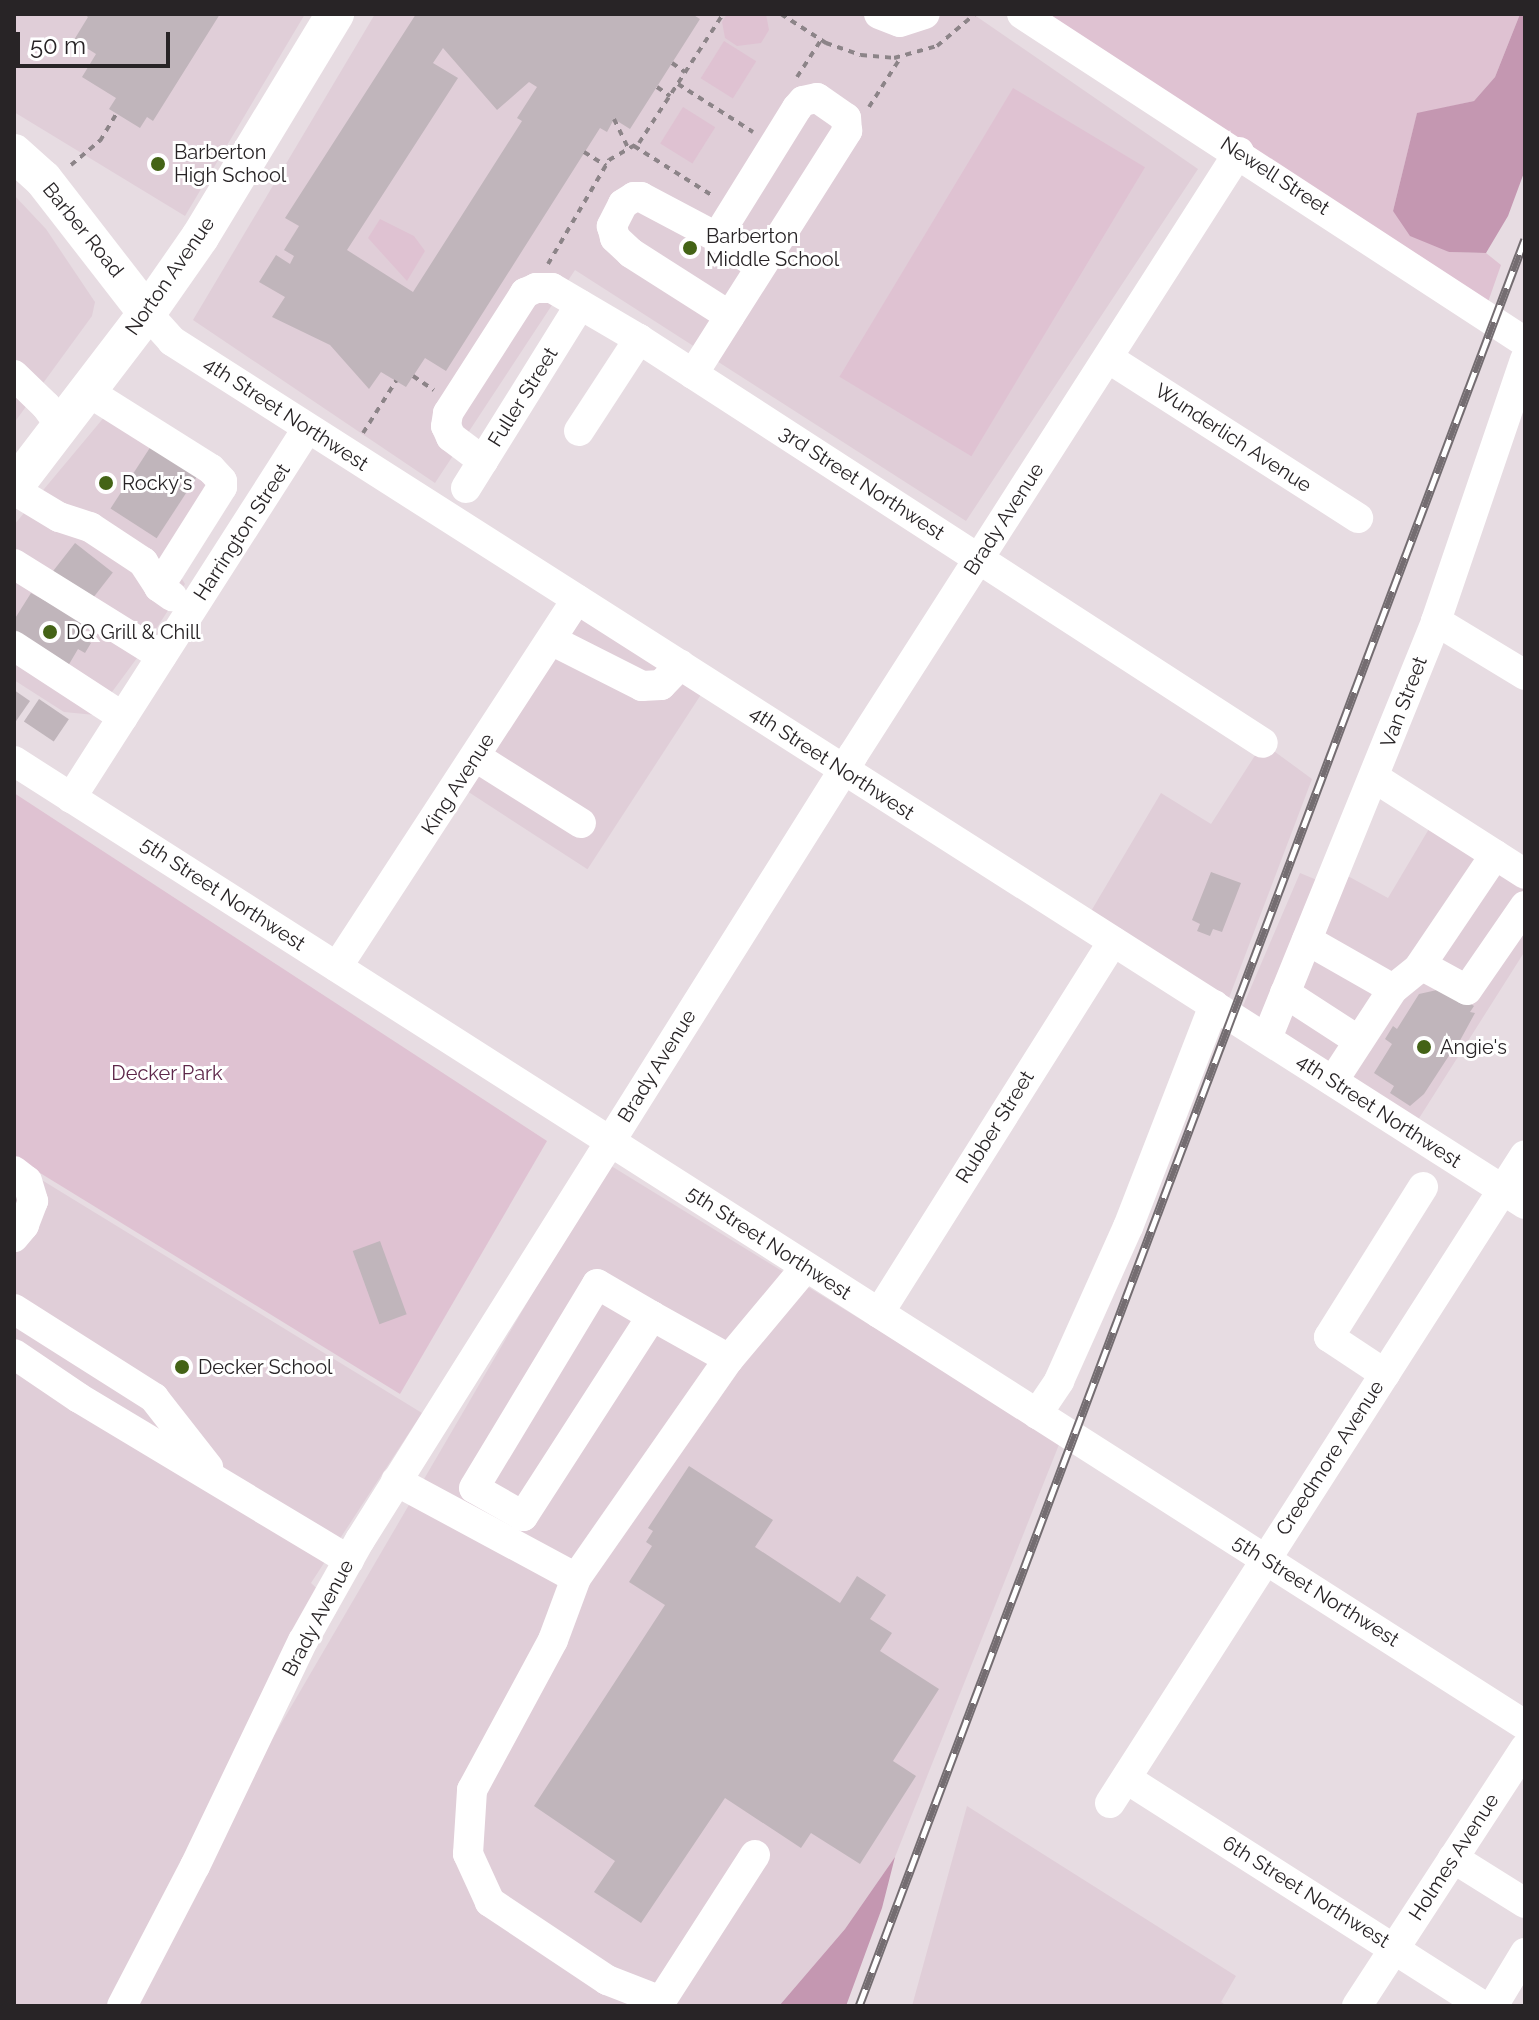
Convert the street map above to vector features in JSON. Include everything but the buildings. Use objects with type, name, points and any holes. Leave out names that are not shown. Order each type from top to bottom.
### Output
[{"type":"main road","name":"Norton Avenue","points":[[14,488],[147,313],[200,237],[335,14]]},
{"type":"main road","name":"Barber Road","points":[[17,162],[82,227],[147,313]]},
{"type":"street","points":[[879,14],[900,22],[925,14]]},
{"type":"street","name":"Newell Street","points":[[1022,14],[1239,152],[1525,342]]},
{"type":"street","points":[[693,374],[847,131],[849,122],[827,104],[810,97],[797,108],[725,220],[721,235],[724,241]]},
{"type":"street","name":"Brady Avenue","points":[[122,2006],[195,1866],[303,1641],[396,1481],[843,770],[1239,152]]},
{"type":"street","points":[[730,316],[631,253],[615,238],[612,226],[623,204],[634,197],[641,197],[724,241],[761,266]]},
{"type":"street","name":"3rd Street Northwest","points":[[483,461],[451,437],[446,426],[448,413],[525,293],[536,288],[552,288],[639,339],[1263,743]]},
{"type":"street","name":"Fuller Street","points":[[466,488],[580,305]]},
{"type":"street","name":"4th Street Northwest","points":[[147,313],[172,341],[1514,1197]]},
{"type":"street","points":[[579,431],[639,339]]},
{"type":"street","name":"Wunderlich Avenue","points":[[1108,358],[1358,518]]},
{"type":"street","name":"Van Street","points":[[1267,1038],[1375,778],[1436,621],[1525,360]]},
{"type":"street","points":[[14,375],[46,406],[61,427]]},
{"type":"street","points":[[87,391],[211,469],[222,481],[212,503],[159,587]]},
{"type":"street","name":"Harrington Street","points":[[71,798],[308,428]]},
{"type":"street","points":[[14,488],[59,517],[90,527],[143,562],[159,587],[192,609]]},
{"type":"street","points":[[212,503],[246,525]]},
{"type":"street","points":[[14,564],[162,656]]},
{"type":"street","name":"King Avenue","points":[[337,967],[577,599]]},
{"type":"street","points":[[1436,621],[1525,675]]},
{"type":"street","points":[[551,640],[642,686],[661,685],[680,665]]},
{"type":"street","points":[[14,646],[123,717]]},
{"type":"street","points":[[476,757],[581,823]]},
{"type":"street","name":"5th Street Northwest","points":[[14,761],[1525,1725]]},
{"type":"street","points":[[1375,778],[1525,874]]},
{"type":"street","points":[[1333,1081],[1393,989],[1421,965],[1495,855]]},
{"type":"street","points":[[1421,965],[1467,990],[1525,906]]},
{"type":"street","points":[[1307,940],[1393,989]]},
{"type":"street","name":"Rubber Street","points":[[879,1313],[1113,942]]},
{"type":"street","points":[[1285,993],[1359,1041]]},
{"type":"street","points":[[1037,1414],[1059,1381],[1128,1227],[1214,1005]]},
{"type":"street","name":"Creedmore Avenue","points":[[1118,1791],[1385,1374],[1514,1197],[1525,1155]]},
{"type":"street","points":[[14,1171],[27,1181],[33,1201],[24,1225],[14,1237]]},
{"type":"street","points":[[1385,1374],[1329,1337],[1423,1187]]},
{"type":"street","points":[[755,1855],[661,2001],[607,1980],[490,1902],[468,1854],[472,1790],[553,1640],[576,1578],[729,1359],[806,1267]]},
{"type":"street","points":[[652,1316],[523,1516],[474,1488],[597,1284],[729,1359]]},
{"type":"street","points":[[14,1309],[154,1398],[216,1478]]},
{"type":"street","points":[[14,1354],[79,1398],[349,1560]]},
{"type":"street","points":[[396,1481],[576,1578]]},
{"type":"street","points":[[480,1526],[502,1504]]},
{"type":"street","name":"Holmes Avenue","points":[[1357,2006],[1525,1748]]},
{"type":"street","name":"6th Street Northwest","points":[[1118,1791],[1394,1948],[1484,2006]]},
{"type":"street","points":[[1453,1858],[1525,1903]]},
{"type":"street","points":[[1493,2006],[1525,1953]]},
{"type":"path","points":[[552,271],[549,258],[609,160],[632,148],[723,14]]},
{"type":"path","points":[[791,88],[821,40]]},
{"type":"path","points":[[849,122],[861,117],[901,57]]},
{"type":"path","points":[[672,63],[685,72]]},
{"type":"path","points":[[678,84],[773,145]]},
{"type":"path","points":[[657,87],[670,96]]},
{"type":"path","points":[[71,165],[100,141],[117,113]]},
{"type":"path","points":[[614,119],[632,148],[709,195],[721,194]]},
{"type":"path","points":[[584,152],[606,166]]},
{"type":"path","points":[[413,376],[439,393]]},
{"type":"path","points":[[362,435],[396,381]]},
{"type":"shaded area","name":"Barberton High School","points":[[14,14],[305,14],[185,216],[14,112]]},
{"type":"shaded area","name":"Barberton Middle School","points":[[375,14],[973,14],[1198,169],[966,521],[575,270],[435,483],[193,320]]},
{"type":"shaded area","points":[[1520,14],[1525,14],[1525,170],[1508,216],[1486,253],[1449,252],[1410,236],[1393,211],[1417,113],[1474,101],[1495,77]]},
{"type":"shaded area","points":[[14,195],[46,229],[95,302],[92,316],[14,423]]},
{"type":"shaded area","points":[[121,397],[236,474],[233,488],[177,571],[185,584],[140,654],[95,715],[64,712],[14,680],[14,525]]},
{"type":"shaded area","points":[[577,599],[708,684],[587,869],[457,784]]},
{"type":"shaded area","points":[[1263,743],[1312,779],[1224,1011],[1084,923],[1161,793],[1211,824]]},
{"type":"shaded area","points":[[1436,817],[1525,874],[1525,951],[1411,1131],[1237,1020],[1300,873],[1329,885],[1335,869],[1388,898]]},
{"type":"shaded area","points":[[14,1163],[422,1413],[311,1583],[327,1598],[122,2006],[14,2006]]},
{"type":"shaded area","points":[[608,1164],[1060,1442],[895,1857],[845,1929],[779,2006],[132,2006],[232,1808]]},
{"type":"shaded area","points":[[967,1806],[1236,1976],[1221,2002],[1227,2006],[912,2006]]},
{"type":"shaded area","points":[[895,1857],[882,1908],[846,2006],[779,2006],[845,1929]]},
{"type":"green space","points":[[727,14],[766,14],[769,30],[761,43],[737,46],[725,38],[722,22]]},
{"type":"green space","points":[[1042,14],[1520,14],[1495,77],[1474,101],[1417,114],[1393,211],[1449,252],[1486,253],[1501,265],[1488,302]]},
{"type":"green space","points":[[724,41],[756,61],[733,98],[701,78]]},
{"type":"green space","points":[[1013,88],[1145,167],[971,456],[839,377]]},
{"type":"green space","points":[[683,107],[715,127],[692,164],[660,143]]},
{"type":"green space","points":[[380,219],[414,236],[425,251],[407,281],[368,238]]},
{"type":"green space","name":"Decker Park","points":[[14,793],[547,1141],[400,1394],[14,1157]]},
{"type":"railway","points":[[859,2006],[1525,239]]},
{"type":"place","name":"Barberton High School","points":[[158,164]]},
{"type":"place","name":"Barberton Middle School","points":[[690,248]]},
{"type":"place","name":"Rocky's","points":[[106,483]]},
{"type":"place","name":"DQ Grill & Chill","points":[[50,632]]},
{"type":"place","name":"Angie's","points":[[1424,1047]]},
{"type":"place","name":"Decker School","points":[[182,1367]]}]
